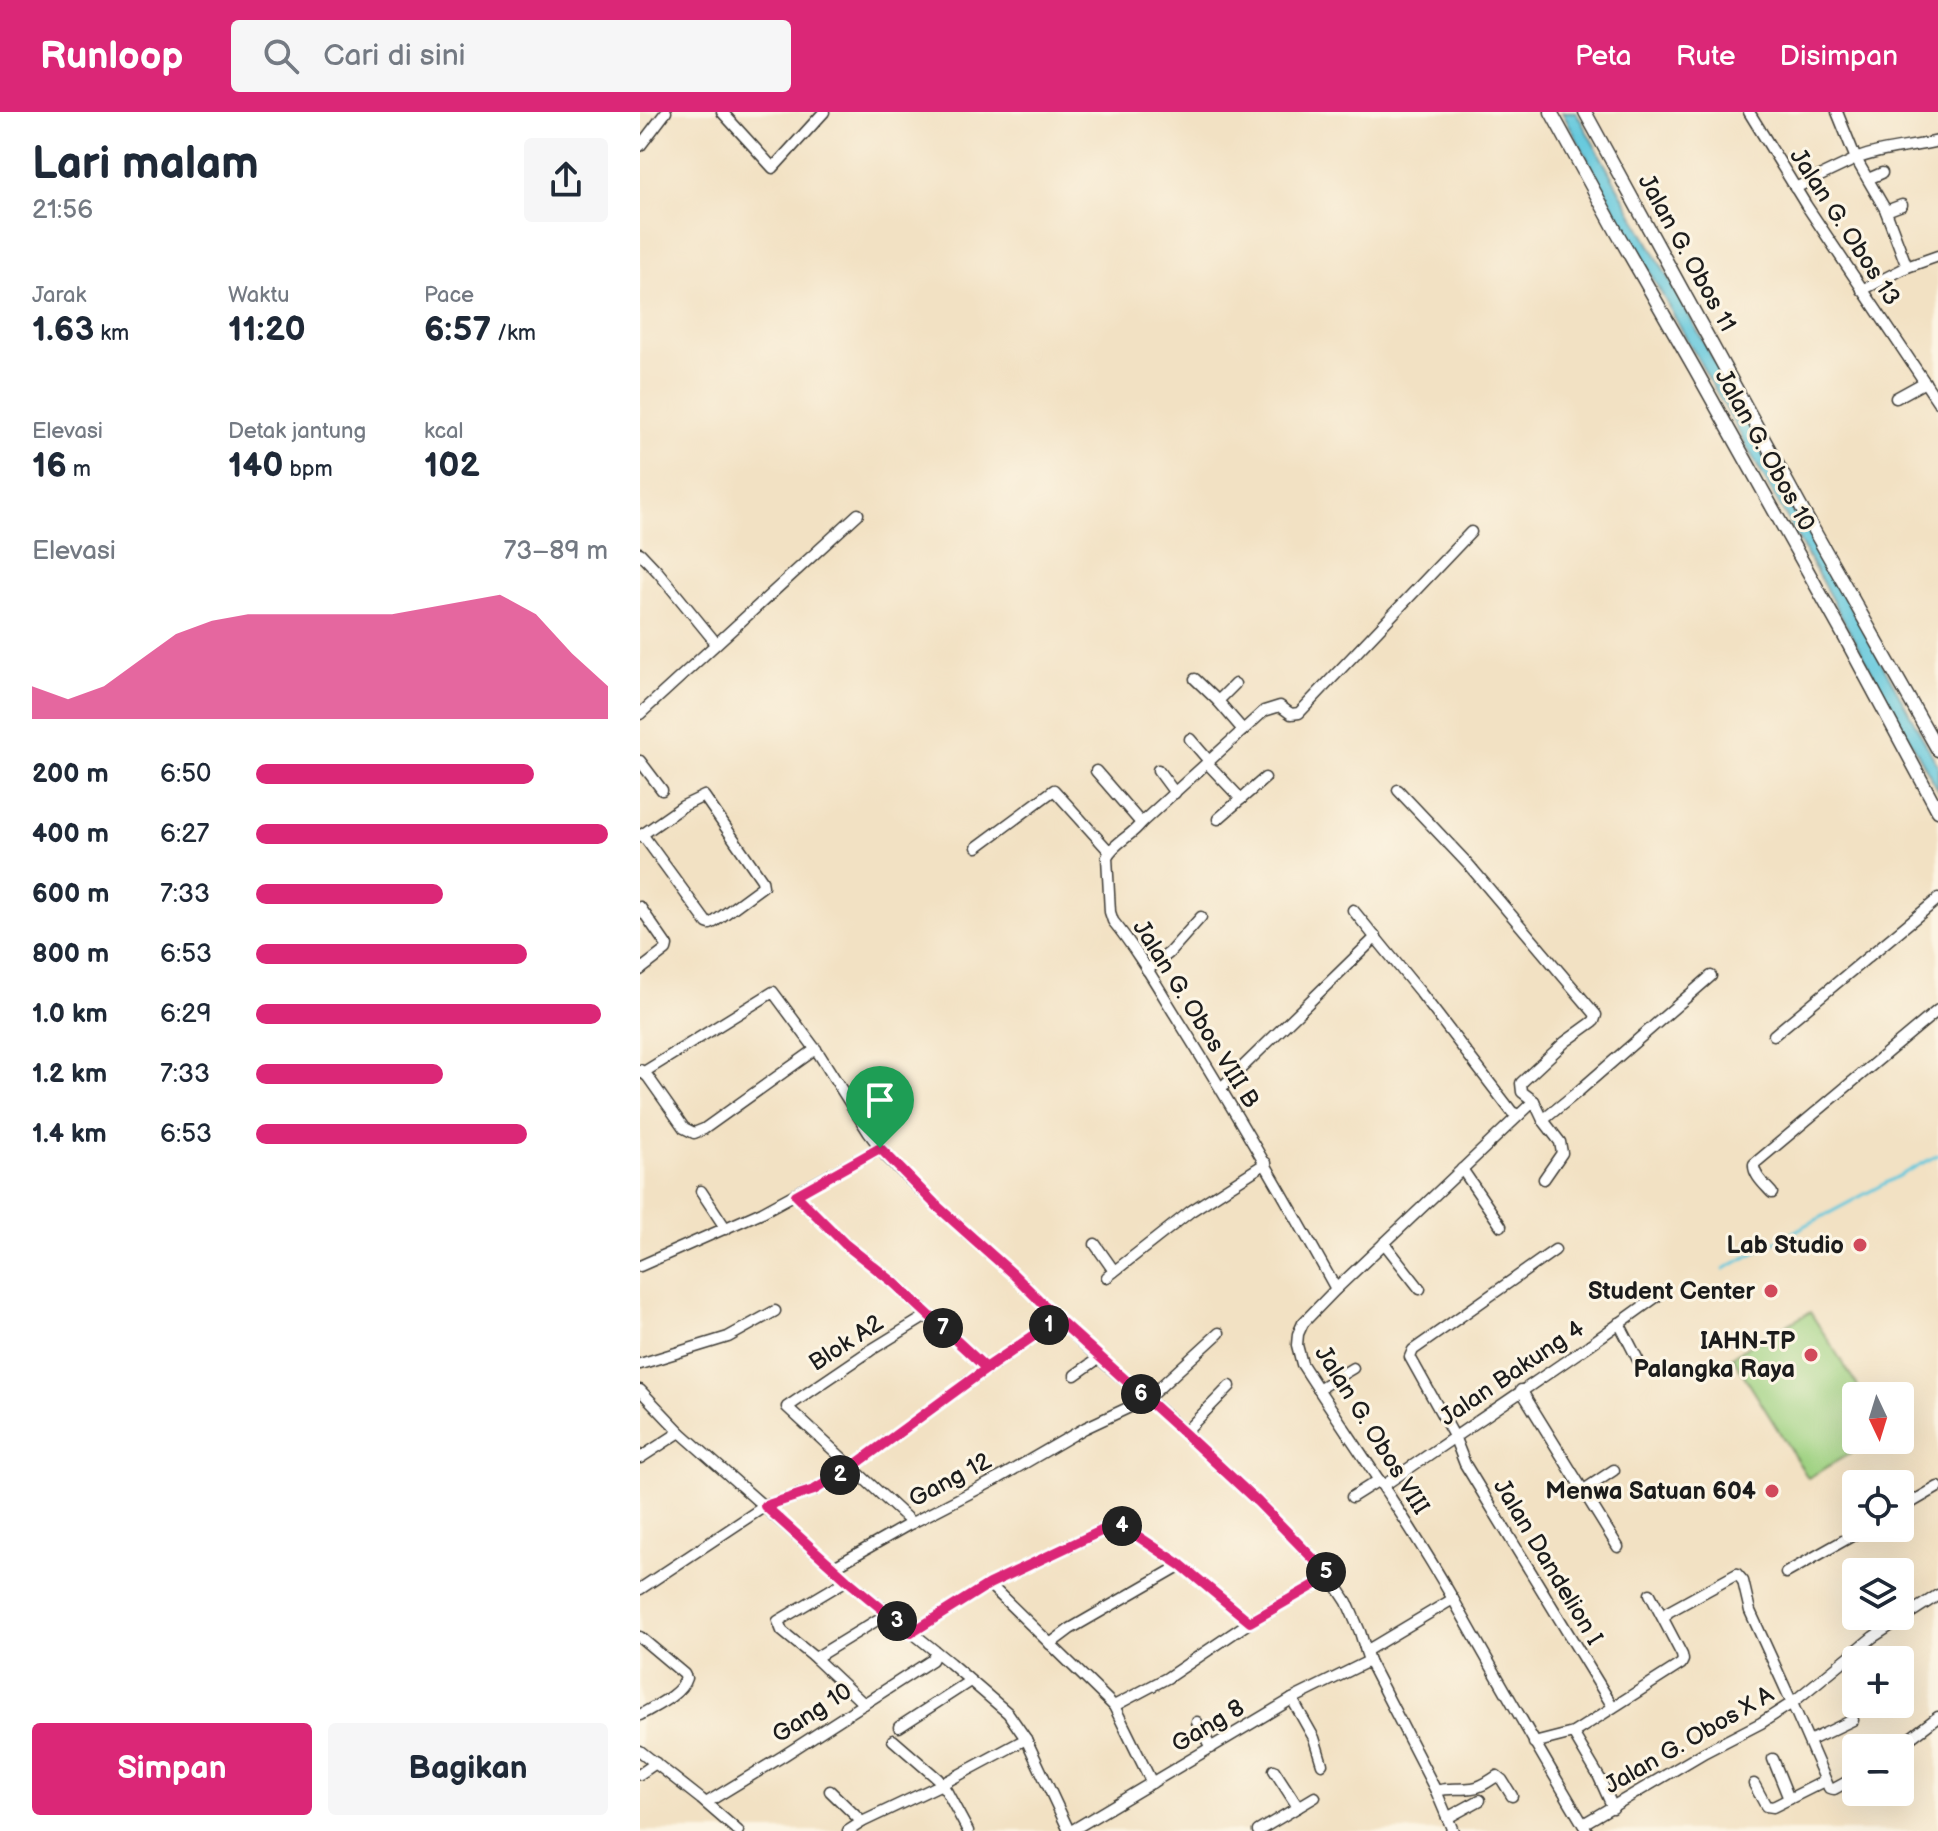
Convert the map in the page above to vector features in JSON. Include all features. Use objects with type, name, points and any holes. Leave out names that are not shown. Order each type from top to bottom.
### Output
[{"type":"street","points":[[640,146],[666,112]]},
{"type":"street","points":[[722,112],[773,168],[824,112]]},
{"type":"street","name":"Jalan G. Obos 10","points":[[1551,112],[1844,636],[1938,811]]},
{"type":"street","name":"Jalan G. Obos 11","points":[[1585,112],[1803,511],[1938,750]]},
{"type":"street","name":"Jalan G. Obos 13","points":[[1749,112],[1795,188],[1938,402]]},
{"type":"street","points":[[1837,112],[1856,159],[1886,211],[1907,267]]},
{"type":"street","points":[[1795,188],[1874,153],[1938,141]]},
{"type":"street","points":[[1868,179],[1882,173]]},
{"type":"street","points":[[1886,211],[1902,205]]},
{"type":"street","points":[[1862,290],[1907,267],[1938,256]]},
{"type":"street","points":[[1896,398],[1925,382]]},
{"type":"street","points":[[640,714],[858,514]]},
{"type":"street","points":[[977,847],[1054,790],[1109,851],[1134,832],[1264,711],[1280,706],[1291,714],[1299,713],[1471,532]]},
{"type":"street","points":[[640,553],[716,643]]},
{"type":"street","points":[[1195,679],[1243,730]]},
{"type":"street","points":[[1218,701],[1235,684]]},
{"type":"street","points":[[1190,739],[1241,799]]},
{"type":"street","points":[[640,761],[662,790]]},
{"type":"street","points":[[1158,770],[1175,793]]},
{"type":"street","points":[[1096,771],[1141,823]]},
{"type":"street","points":[[1218,819],[1265,778]]},
{"type":"street","points":[[1398,790],[1468,864],[1594,1012],[1594,1021],[1565,1042],[1520,1086],[1522,1092],[1534,1101],[1543,1120],[1560,1142],[1562,1153],[1544,1179]]},
{"type":"street","points":[[704,796],[762,880],[763,886],[714,922],[707,923],[641,836],[683,806],[704,796]]},
{"type":"street","name":"Jalan G. Obos VIII B","points":[[1109,851],[1107,864],[1113,921],[1221,1088],[1336,1289]]},
{"type":"street","points":[[1774,1035],[1938,899]]},
{"type":"street","points":[[640,907],[667,946],[640,970]]},
{"type":"street","points":[[1353,910],[1512,1112],[1519,1115]]},
{"type":"street","points":[[1147,970],[1169,953],[1201,917]]},
{"type":"street","points":[[1221,1088],[1376,937]]},
{"type":"street","points":[[1543,1120],[1711,976]]},
{"type":"street","points":[[816,1049],[694,1133],[684,1128],[642,1071],[773,992],[816,1049],[880,1148],[938,1207],[1013,1274],[1099,1358],[1258,1502],[1330,1576],[1347,1602],[1368,1656],[1453,1831]]},
{"type":"street","points":[[1772,1193],[1756,1174],[1754,1164],[1938,1010]]},
{"type":"street","name":"Jalan G. Obos VIII","points":[[1534,1101],[1336,1289],[1303,1323],[1297,1345],[1300,1358],[1318,1389],[1453,1599],[1585,1828]]},
{"type":"street","points":[[640,1266],[796,1195],[880,1148]]},
{"type":"street","points":[[1095,1244],[1111,1274],[1191,1211],[1266,1163]]},
{"type":"street","points":[[1462,1169],[1501,1226]]},
{"type":"street","points":[[701,1191],[726,1229]]},
{"type":"street","points":[[796,1195],[845,1244],[893,1282],[986,1368]]},
{"type":"street","points":[[1384,1243],[1420,1289]]},
{"type":"street","name":"Jalan Dandelion I","points":[[1555,1250],[1410,1354],[1454,1436],[1465,1464],[1613,1707]]},
{"type":"street","name":"Jalan Bakung 4","points":[[1352,1497],[1381,1483],[1454,1436],[1663,1292]]},
{"type":"street","points":[[640,1364],[728,1337],[775,1311]]},
{"type":"street","name":"Blok A2","points":[[852,1467],[787,1407],[928,1315]]},
{"type":"street","points":[[640,1589],[765,1506],[814,1490],[852,1467],[1058,1319]]},
{"type":"street","points":[[1619,1323],[1638,1360]]},
{"type":"street","name":"Gang 12","points":[[834,1567],[1085,1428],[1147,1399],[1219,1333]]},
{"type":"street","points":[[1075,1375],[1099,1358]]},
{"type":"street","points":[[1318,1389],[1353,1368]]},
{"type":"street","points":[[1184,1433],[1230,1386]]},
{"type":"street","points":[[640,1390],[680,1432],[847,1580],[1008,1713],[1026,1739],[1070,1831]]},
{"type":"street","points":[[1521,1390],[1618,1547]]},
{"type":"street","points":[[640,1458],[680,1432]]},
{"type":"street","points":[[852,1467],[912,1523]]},
{"type":"street","points":[[1586,1492],[1614,1470]]},
{"type":"street","points":[[1914,1501],[1938,1487]]},
{"type":"street","points":[[911,1633],[989,1584],[1118,1523],[1181,1565],[1250,1622]]},
{"type":"street","points":[[1786,1573],[1842,1542]]},
{"type":"street","points":[[1050,1644],[1070,1629],[1181,1565]]},
{"type":"street","points":[[1664,1619],[1668,1612],[1737,1574],[1743,1581],[1747,1603],[1792,1703],[1873,1637],[1938,1595]]},
{"type":"street","points":[[1114,1706],[1167,1678],[1250,1622],[1330,1576]]},
{"type":"street","points":[[847,1580],[778,1621],[782,1631],[864,1704]]},
{"type":"street","points":[[989,1584],[1114,1706],[1152,1783]]},
{"type":"street","points":[[1534,1743],[1573,1733],[1681,1664],[1682,1655],[1650,1594]]},
{"type":"street","name":"Gang 8","points":[[1070,1831],[1368,1656],[1453,1599]]},
{"type":"street","points":[[815,1658],[887,1614]]},
{"type":"street","points":[[640,1637],[684,1674],[686,1680],[673,1695],[640,1715]]},
{"type":"street","name":"Gang 10","points":[[706,1803],[932,1660],[936,1652]]},
{"type":"street","points":[[899,1727],[970,1681]]},
{"type":"street","points":[[1292,1699],[1314,1738],[1322,1764]]},
{"type":"street","name":"Jalan G. Obos X A","points":[[1585,1828],[1705,1752],[1792,1703],[1825,1781]]},
{"type":"street","points":[[1914,1735],[1938,1717]]},
{"type":"street","points":[[1809,1741],[1853,1720]]},
{"type":"street","points":[[1197,1722],[1211,1748]]},
{"type":"street","points":[[1573,1733],[1613,1808]]},
{"type":"street","points":[[848,1831],[1026,1739]]},
{"type":"street","points":[[893,1740],[942,1784],[968,1831]]},
{"type":"street","points":[[640,1751],[738,1831]]},
{"type":"street","points":[[1773,1759],[1789,1799]]},
{"type":"street","points":[[640,1774],[656,1763]]},
{"type":"street","points":[[1274,1770],[1298,1807]]},
{"type":"street","points":[[1436,1791],[1472,1788],[1497,1776],[1512,1796]]},
{"type":"street","points":[[1754,1784],[1769,1807],[1825,1781],[1829,1788],[1842,1785]]},
{"type":"street","points":[[830,1791],[862,1822]]},
{"type":"street","points":[[1258,1831],[1315,1797]]},
{"type":"street","points":[[1447,1818],[1480,1800]]},
{"type":"green space","points":[[1810,1312],[1855,1382],[1842,1382],[1842,1454],[1849,1454],[1808,1478],[1732,1356]]},
{"type":"water","points":[[1562,112],[1576,112],[1894,685],[1938,766],[1938,790],[1641,257]]},
{"type":"waterway","points":[[1724,1269],[1938,1155]]},
{"type":"place","name":"Lab Studio","points":[[1860,1245]]},
{"type":"place","name":"Student Center","points":[[1771,1291]]},
{"type":"place","name":"IAHN-TP Palangka Raya","points":[[1811,1355]]},
{"type":"place","name":"Menwa Satuan 604","points":[[1772,1491]]},
{"type":"route","points":[[880,1148],[796,1195],[845,1244],[893,1282],[986,1368],[1058,1319],[1258,1502],[1330,1576],[1250,1622],[1181,1565],[1118,1523],[989,1584],[911,1633],[765,1506],[814,1490],[852,1467],[1058,1319],[880,1148]]}]
